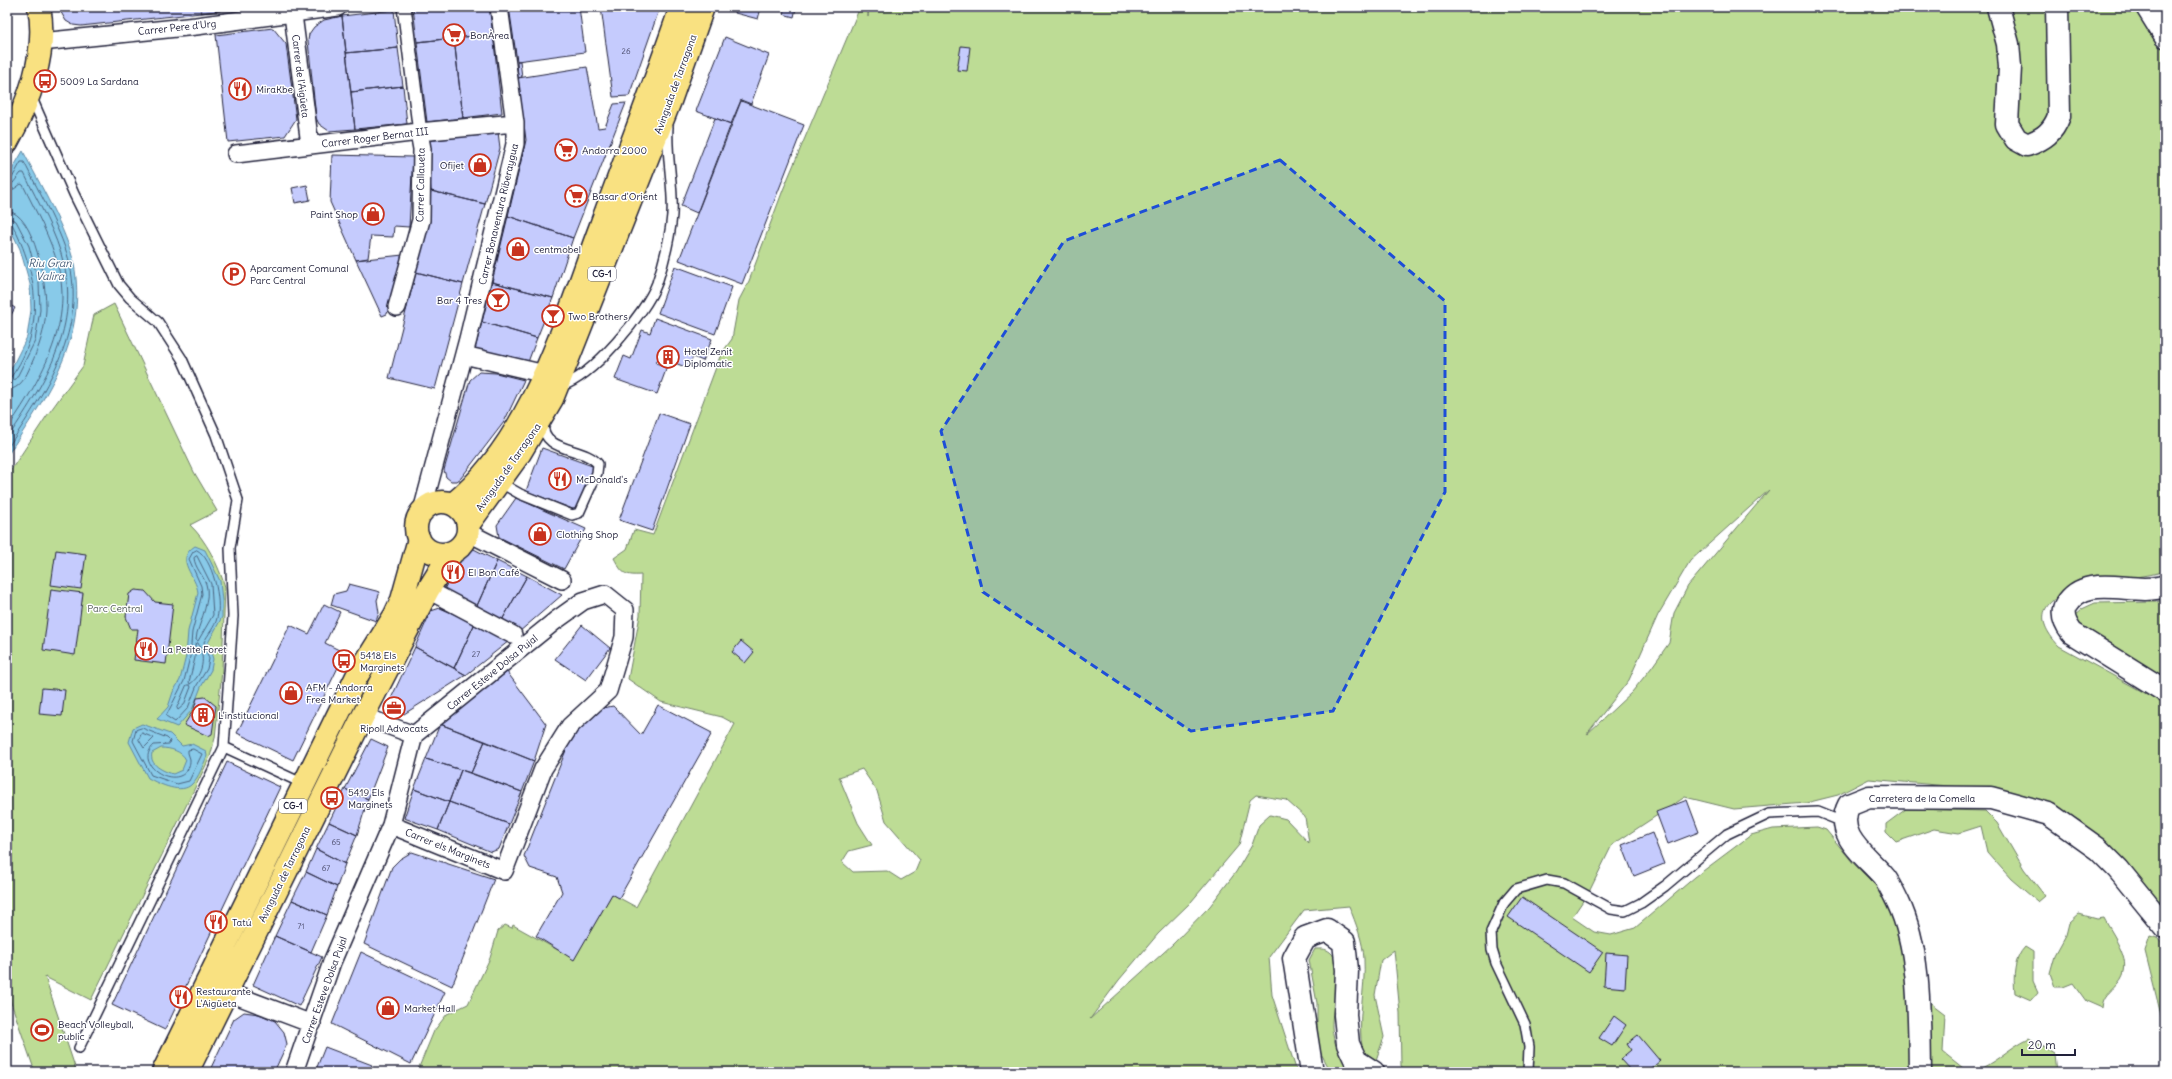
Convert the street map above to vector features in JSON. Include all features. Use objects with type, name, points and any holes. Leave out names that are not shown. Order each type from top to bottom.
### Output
[{"type":"main road","points":[[10,126],[29,91],[41,42],[39,7]]},
{"type":"main road","name":"Avinguda de Tarragona","points":[[468,528],[520,453],[544,415],[551,380],[681,7]]},
{"type":"main road","name":"Avinguda de Tarragona","points":[[453,504],[467,493],[511,438],[551,380],[670,101],[703,7]]},
{"type":"main road","points":[[1998,7],[2008,44],[2007,124],[2016,139],[2027,145],[2042,140],[2056,125],[2059,116],[2058,7]]},
{"type":"main road","points":[[2147,7],[2165,36]]},
{"type":"main road","points":[[422,510],[437,502],[453,504],[463,512],[468,528]]},
{"type":"main road","name":"CG-1","points":[[163,1072],[357,676],[395,615],[402,600],[418,539],[416,526],[422,510]]},
{"type":"main road","name":"CG-1","points":[[454,551],[463,542],[468,528]]},
{"type":"main road","points":[[418,539],[423,546],[438,554],[454,551]]},
{"type":"main road","name":"Avinguda de Tarragona","points":[[187,1072],[363,716],[428,590],[446,559],[454,551]]},
{"type":"main road","points":[[2165,586],[2154,588],[2085,589],[2071,597],[2064,608],[2063,617],[2066,625],[2072,633],[2165,691]]},
{"type":"main road","name":"Carretera de la Comella","points":[[1843,822],[1849,805],[1869,797],[1991,798],[2049,814],[2098,849],[2118,869],[2165,927]]},
{"type":"main road","points":[[1843,822],[1848,836],[1857,849],[1885,878],[1898,902],[1910,931],[1916,966],[1920,1072]]},
{"type":"main road","points":[[1312,1072],[1294,958],[1305,938],[1327,930],[1344,942],[1347,970],[1345,1015],[1348,1044],[1356,1061],[1373,1072]]},
{"type":"street","name":"Carrer Pere d'Urg","points":[[41,42],[196,26],[292,10],[338,7]]},
{"type":"street","name":"Carrer Callaueta","points":[[397,307],[421,220],[422,149],[404,7]]},
{"type":"street","name":"Carrer Bonaventura Riberaygua","points":[[422,510],[464,355],[498,218],[514,144],[515,123],[500,7]]},
{"type":"street","name":"Carrer de l'Aigüeta","points":[[292,10],[310,145]]},
{"type":"street","name":"Carrer Roger Bernat III","points":[[236,154],[310,145],[419,128],[515,123]]},
{"type":"street","points":[[464,355],[551,380]]},
{"type":"street","points":[[468,528],[475,536],[562,580]]},
{"type":"street","points":[[428,590],[514,635]]},
{"type":"street","name":"Carrer Esteve Dolsa Pujal","points":[[294,1072],[312,1024],[332,962],[391,825],[414,736],[555,621],[583,601],[605,594],[625,610],[624,637],[608,691],[570,726],[543,768],[504,871]]},
{"type":"street","points":[[363,716],[414,736]]},
{"type":"street","name":"Carrer els Marginets","points":[[391,825],[504,871]]},
{"type":"street","points":[[227,992],[312,1024]]},
{"type":"lane","points":[[29,91],[74,194],[119,285],[158,322],[182,359],[200,397],[220,447],[238,500],[230,548],[233,616],[224,747],[79,1048]]},
{"type":"lane","points":[[551,380],[566,384],[579,376],[607,353],[635,320],[656,284],[665,251],[672,214],[667,141],[670,101]]},
{"type":"lane","points":[[499,482],[520,494],[572,515],[580,513],[597,474],[598,464],[594,459],[565,450],[547,437],[543,429],[544,415]]},
{"type":"lane","points":[[224,747],[304,784]]},
{"type":"lane","points":[[1528,1072],[1529,1047],[1525,1024],[1496,964],[1492,950],[1491,932],[1504,903],[1516,889],[1547,880],[1564,883],[1611,909],[1625,911],[1659,890],[1727,834],[1769,814],[1818,812],[1843,822]]},
{"type":"highlighted area","points":[[1280,160],[1445,301],[1445,492],[1333,711],[1191,731],[983,592],[941,431],[1064,241]]},
{"type":"green space","points":[[860,7],[868,7],[868,17],[869,7],[2165,7],[2165,571],[2101,583],[2077,589],[2057,597],[2046,609],[2045,625],[2059,646],[2165,704],[2165,910],[2109,846],[2080,821],[2051,806],[2024,795],[1993,790],[1869,779],[1838,795],[1806,803],[1734,809],[1685,797],[1612,845],[1589,892],[1572,917],[1594,932],[1611,935],[1635,928],[1695,877],[1751,835],[1773,829],[1817,827],[1826,830],[1854,864],[1880,890],[1897,921],[1907,967],[1912,1072],[1408,1072],[1401,1066],[1400,1013],[1394,950],[1381,960],[1375,995],[1384,1037],[1376,1060],[1363,1051],[1360,1028],[1364,982],[1364,959],[1359,932],[1349,906],[1304,910],[1269,957],[1272,995],[1297,1072],[417,1072],[434,1031],[447,1014],[468,1004],[490,958],[498,931],[505,925],[512,928],[513,925],[574,959],[612,894],[636,907],[735,724],[722,717],[661,702],[628,679],[640,615],[641,575],[627,574],[619,567],[614,558],[627,549],[634,530],[653,535],[721,354],[732,339],[739,300],[749,281],[783,190]],"holes":[[[1769,490],[1688,586],[1674,613],[1669,643],[1652,667],[1632,692],[1586,735],[1629,680],[1658,615],[1690,561]],[[862,769],[877,791],[886,821],[920,860],[915,872],[901,880],[887,871],[853,872],[842,862],[849,851],[872,845],[858,823],[839,777]],[[1256,795],[1286,800],[1305,817],[1309,843],[1286,819],[1270,815],[1259,825],[1252,845],[1236,872],[1210,906],[1173,944],[1090,1019],[1119,980],[1158,934],[1191,902],[1239,845],[1250,800]]]},
{"type":"green space","name":"Parc Central","points":[[114,304],[194,472],[217,511],[190,525],[207,546],[225,587],[222,671],[215,738],[210,757],[91,1000],[45,977],[76,1070],[70,1072],[35,1072],[7,991],[7,476],[46,417],[83,366],[94,315]]},
{"type":"green space","points":[[2165,598],[2165,679],[2111,651],[2072,618],[2082,609],[2095,603],[2158,602]]},
{"type":"green space","points":[[1906,809],[1985,811],[1997,823],[2024,869],[2045,896],[2038,902],[2011,879],[1987,852],[1981,826],[1959,833],[1934,829],[1896,842],[1886,832],[1886,824]]},
{"type":"green space","points":[[2079,914],[2097,919],[2104,918],[2117,941],[2124,958],[2125,967],[2123,975],[2105,997],[2102,1008],[2086,1001],[2073,983],[2063,987],[2055,987],[2050,973],[2055,955],[2066,935],[2069,923]]},
{"type":"green space","points":[[2150,936],[2157,938],[2165,947],[2165,1021],[2162,1019],[2145,951]]},
{"type":"green space","points":[[2025,947],[2033,952],[2033,981],[2038,992],[2031,1000],[2015,993],[2014,981],[2016,962],[2021,951]]},
{"type":"green space","points":[[1315,949],[1326,950],[1330,952],[1334,958],[1337,976],[1332,1019],[1333,1034],[1338,1051],[1351,1072],[1331,1072],[1317,1046],[1317,1003],[1309,960]]},
{"type":"green space","points":[[1928,1001],[1945,1014],[1943,1052],[1968,1072],[1930,1072]]},
{"type":"green space","points":[[2029,1038],[2055,1054],[2057,1072],[1972,1072],[1994,1061]]},
{"type":"water","name":"Riu Gran Valira","points":[[23,151],[65,236],[74,264],[77,292],[75,318],[69,342],[60,366],[49,389],[7,456],[7,377],[27,337],[31,310],[30,284],[20,249],[7,222],[7,178]]},
{"type":"water","points":[[195,546],[205,550],[220,581],[222,617],[208,643],[213,659],[211,670],[201,687],[192,710],[177,727],[157,719],[168,707],[173,692],[180,680],[186,656],[188,631],[198,593],[197,587],[186,563],[186,557],[189,551]]},
{"type":"water","points":[[142,724],[170,734],[182,746],[192,744],[206,751],[207,756],[199,774],[192,784],[182,789],[177,789],[148,778],[129,742],[133,728]],"holes":[[[164,748],[172,749],[182,754],[186,760],[182,770],[173,774],[161,769],[155,764],[152,753]]]},
{"type":"building","points":[[58,7],[200,7],[201,13],[81,26],[73,25],[66,21]]},
{"type":"building","points":[[200,7],[250,7],[201,13]]},
{"type":"building","points":[[200,7],[250,7],[201,13]]},
{"type":"building","points":[[413,7],[489,7],[493,34],[417,42]]},
{"type":"building","points":[[509,7],[579,7],[585,52],[517,61]]},
{"type":"building","points":[[601,7],[660,7],[629,96],[613,97]]},
{"type":"building","points":[[737,7],[761,8],[758,19],[735,13]]},
{"type":"building","points":[[785,7],[796,8],[794,17],[783,14]]},
{"type":"building","points":[[394,10],[398,48],[346,53],[342,16]]},
{"type":"building","points":[[342,16],[355,129],[329,131],[319,124],[316,118],[308,41],[309,34],[314,27],[324,20]]},
{"type":"building","points":[[273,28],[286,44],[296,119],[285,136],[228,142],[216,35]]},
{"type":"building","points":[[493,34],[502,113],[463,118],[454,38]]},
{"type":"building","points":[[725,37],[769,55],[751,104],[741,100],[731,124],[696,111]]},
{"type":"building","points":[[454,38],[463,118],[427,122],[417,42]]},
{"type":"building","points":[[961,46],[970,47],[967,71],[957,70]]},
{"type":"building","points":[[398,48],[403,86],[351,92],[346,53]]},
{"type":"building","points":[[517,61],[520,61],[522,77],[518,78]]},
{"type":"building","name":"Andorra 2000","points":[[587,67],[598,128],[605,127],[614,104],[626,103],[573,238],[508,216],[526,140],[518,78]]},
{"type":"building","points":[[403,86],[407,124],[355,129],[351,92]]},
{"type":"building","points":[[741,101],[804,125],[742,284],[679,260]]},
{"type":"building","points":[[715,118],[731,124],[697,213],[681,206]]},
{"type":"building","points":[[498,132],[500,148],[485,204],[431,191],[427,141]]},
{"type":"building","name":"Paint Shop","points":[[332,155],[413,157],[409,227],[394,226],[393,237],[371,236],[368,258],[356,260],[330,202]]},
{"type":"building","points":[[307,185],[310,200],[295,203],[292,188]]},
{"type":"building","points":[[431,191],[485,204],[463,284],[416,272]]},
{"type":"building","points":[[508,216],[573,238],[553,298],[492,282]]},
{"type":"building","points":[[403,255],[387,314],[382,316],[356,260]]},
{"type":"building","points":[[675,266],[732,287],[715,334],[658,313]]},
{"type":"building","points":[[416,272],[463,284],[435,389],[389,378]]},
{"type":"building","points":[[492,282],[553,298],[537,338],[482,322]]},
{"type":"building","points":[[7,303],[15,308],[7,322]]},
{"type":"building","name":"Hotel Zenit Diplomatic","points":[[655,318],[712,339],[703,361],[693,357],[688,368],[659,357],[656,363],[667,367],[657,394],[615,379],[624,356],[631,359],[642,330],[650,333]]},
{"type":"building","points":[[482,322],[537,338],[528,362],[475,349]]},
{"type":"building","points":[[479,372],[496,373],[524,380],[504,422],[461,478],[457,481],[451,481],[446,477],[444,470],[470,380]]},
{"type":"building","points":[[659,413],[690,424],[652,531],[619,520]]},
{"type":"building","name":"McDonald's","points":[[542,448],[595,467],[578,511],[526,491]]},
{"type":"building","name":"Clothing Shop","points":[[516,498],[586,529],[564,569],[499,537],[497,525]]},
{"type":"building","points":[[468,546],[497,561],[476,608],[443,591]]},
{"type":"building","points":[[56,550],[86,554],[81,589],[51,585]]},
{"type":"building","points":[[497,561],[527,576],[501,622],[476,608]]},
{"type":"building","points":[[527,576],[562,595],[519,632],[501,622]]},
{"type":"building","points":[[349,584],[380,592],[377,600],[379,613],[376,621],[331,605],[334,594],[346,591]]},
{"type":"building","points":[[51,589],[83,593],[75,655],[43,650]]},
{"type":"building","points":[[135,590],[145,591],[155,602],[173,604],[166,664],[134,660],[138,629],[131,629],[126,617],[129,594]]},
{"type":"building","name":"AFM - Andorra Free Market","points":[[324,604],[340,612],[325,643],[345,653],[293,760],[237,733],[290,625],[309,634]]},
{"type":"building","points":[[440,608],[475,623],[454,668],[415,647],[431,611]]},
{"type":"building","points":[[475,623],[509,641],[466,675],[454,668]]},
{"type":"building","points":[[582,625],[610,648],[586,680],[555,659]]},
{"type":"building","points":[[741,641],[754,652],[745,663],[732,652]]},
{"type":"building","points":[[415,647],[466,675],[404,714],[388,705]]},
{"type":"building","points":[[507,672],[546,724],[534,761],[440,724]]},
{"type":"building","points":[[42,688],[65,690],[62,716],[39,714]]},
{"type":"building","name":"L’institucional","points":[[205,697],[216,706],[212,734],[208,736],[184,725],[194,709],[197,698]]},
{"type":"building","points":[[658,705],[712,733],[619,898],[612,894],[574,960],[536,936],[562,892],[557,877],[530,868],[524,856],[572,735],[603,708],[613,706],[641,735]]},
{"type":"building","points":[[440,724],[485,741],[471,773],[426,759]]},
{"type":"building","points":[[371,739],[388,747],[368,799],[345,789]]},
{"type":"building","points":[[485,741],[534,761],[522,792],[471,773]]},
{"type":"building","points":[[426,759],[461,770],[449,802],[414,789]]},
{"type":"building","points":[[227,762],[280,787],[165,1030],[112,1005]]},
{"type":"building","points":[[461,770],[522,792],[509,824],[449,802]]},
{"type":"building","points":[[345,789],[368,799],[357,835],[329,822]]},
{"type":"building","points":[[414,789],[449,802],[438,830],[404,818]]},
{"type":"building","points":[[1687,800],[1699,832],[1668,844],[1656,812]]},
{"type":"building","points":[[449,802],[509,824],[499,849],[491,852],[438,830]]},
{"type":"building","points":[[329,822],[357,835],[345,864],[316,849]]},
{"type":"building","points":[[1652,833],[1664,864],[1634,876],[1622,845]]},
{"type":"building","points":[[316,849],[345,864],[337,887],[306,872]]},
{"type":"building","points":[[412,852],[494,879],[452,986],[364,944],[392,867],[400,859]]},
{"type":"building","points":[[306,872],[337,887],[327,915],[292,900]]},
{"type":"building","points":[[1522,897],[1603,952],[1589,972],[1508,917]]},
{"type":"building","points":[[292,900],[327,915],[311,952],[275,936]]},
{"type":"building","points":[[275,936],[322,957],[299,1006],[253,985]]},
{"type":"building","name":"Market Hall","points":[[361,952],[445,992],[411,1064],[332,1024]]},
{"type":"building","points":[[1606,953],[1627,955],[1625,988],[1604,986]]},
{"type":"building","points":[[244,1012],[259,1014],[275,1021],[284,1032],[287,1044],[274,1072],[209,1072],[234,1019]]},
{"type":"building","points":[[1614,1016],[1626,1025],[1612,1046],[1599,1038]]},
{"type":"building","points":[[1638,1035],[1660,1061],[1647,1072],[1627,1072],[1630,1070],[1620,1059],[1631,1050],[1627,1044]]},
{"type":"building","points":[[325,1047],[372,1065],[370,1072],[315,1072]]},
{"type":"place","name":"BonÀrea","points":[[454,35]]},
{"type":"place","name":"5009 La Sardana","points":[[45,81]]},
{"type":"place","name":"MiraKbe","points":[[240,89]]},
{"type":"place","name":"Andorra 2000","points":[[566,150]]},
{"type":"place","name":"Ofijet","points":[[480,165]]},
{"type":"place","name":"Basar d'Orient","points":[[576,196]]},
{"type":"place","name":"Paint Shop","points":[[373,214]]},
{"type":"place","name":"centmobel","points":[[518,249]]},
{"type":"place","name":"Aparcament Comunal Parc Central","points":[[234,274]]},
{"type":"place","name":"Bar 4 Tres","points":[[498,300]]},
{"type":"place","name":"Two Brothers","points":[[553,316]]},
{"type":"place","name":"Hotel Zenit Diplomatic","points":[[668,357]]},
{"type":"place","name":"McDonald's","points":[[560,479]]},
{"type":"place","name":"Clothing Shop","points":[[540,534]]},
{"type":"place","name":"El Bon Café","points":[[453,572]]},
{"type":"place","name":"La Petite Foret","points":[[146,649]]},
{"type":"place","name":"5418 Els Marginets","points":[[344,661]]},
{"type":"place","name":"AFM - Andorra Free Market","points":[[291,693]]},
{"type":"place","name":"Ripoll Advocats","points":[[394,708]]},
{"type":"place","name":"L’institucional","points":[[203,715]]},
{"type":"place","name":"5419 Els Marginets","points":[[332,798]]},
{"type":"place","name":"Tatú","points":[[216,922]]},
{"type":"place","name":"Restaurante L'Aigüeta","points":[[181,997]]},
{"type":"place","name":"Market Hall","points":[[388,1008]]},
{"type":"place","name":"Beach Volleyball, public","points":[[42,1030]]}]
